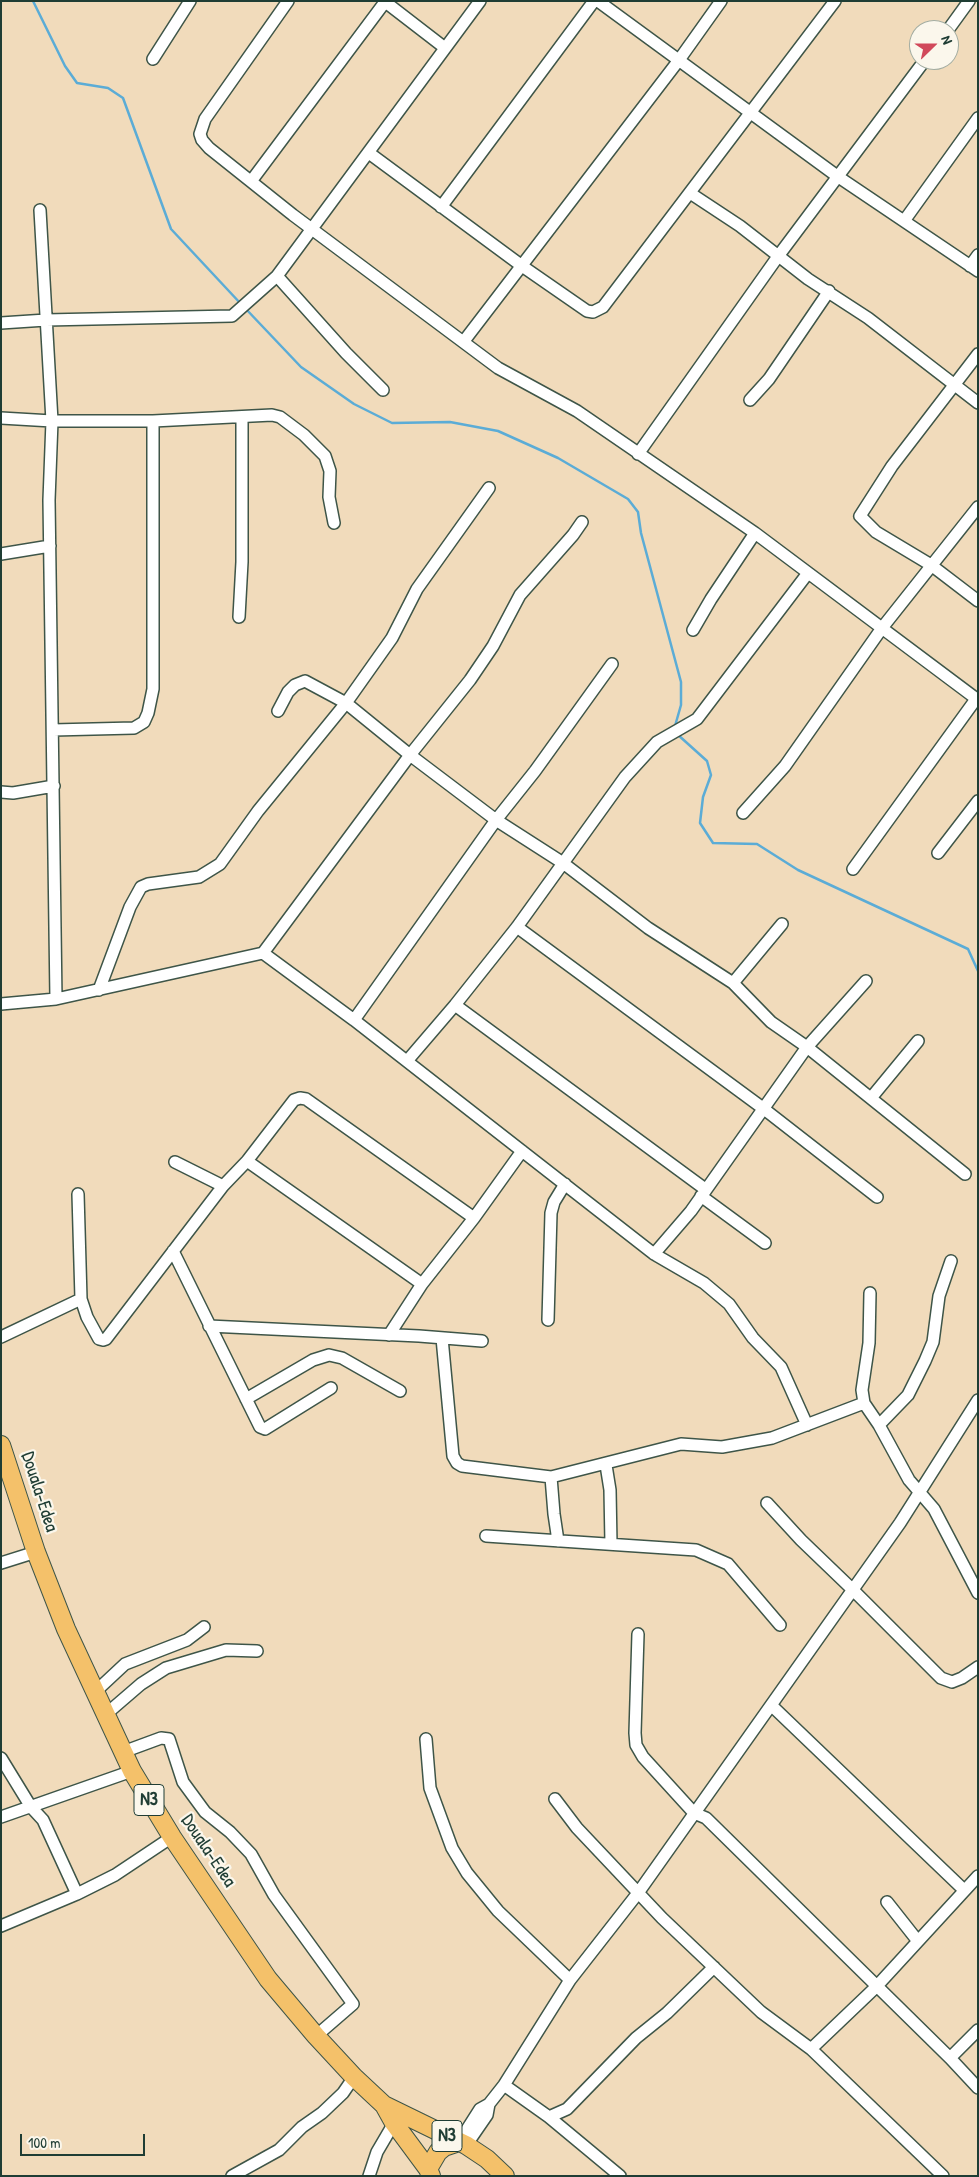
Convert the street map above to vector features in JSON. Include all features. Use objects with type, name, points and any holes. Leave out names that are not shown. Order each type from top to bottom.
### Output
[{"type":"highway","name":"Douala-Edea","points":[[1,1445],[36,1552],[66,1629],[132,1771],[172,1837],[268,1979],[316,2036],[354,2077],[384,2104],[462,2143],[487,2159],[506,2176]]},
{"type":"highway","name":"Douala-Edea","points":[[384,2104],[394,2123],[429,2172]]},
{"type":"highway","points":[[429,2172],[438,2152],[444,2147],[462,2143]]},
{"type":"street","points":[[152,59],[190,1]]},
{"type":"street","points":[[288,1],[205,119],[201,129],[202,140],[209,148],[498,368],[578,411],[755,533],[977,699],[853,869]]},
{"type":"street","points":[[1,324],[46,320],[232,316],[277,276],[480,1]]},
{"type":"street","points":[[441,207],[594,1]]},
{"type":"street","points":[[598,1],[837,176],[974,269],[978,255]]},
{"type":"street","points":[[464,342],[679,60],[721,1]]},
{"type":"street","points":[[369,153],[522,266],[587,311],[598,311],[604,307],[835,1]]},
{"type":"street","points":[[955,20],[969,1]]},
{"type":"street","points":[[252,180],[389,3],[445,48]]},
{"type":"street","points":[[638,454],[779,255],[917,70]]},
{"type":"street","points":[[904,221],[978,118]]},
{"type":"street","points":[[690,193],[740,226],[808,279],[868,318],[953,386],[978,403]]},
{"type":"street","points":[[40,210],[52,421],[50,546],[56,999]]},
{"type":"street","points":[[277,276],[340,347],[383,390]]},
{"type":"street","points":[[750,400],[769,379],[829,291]]},
{"type":"street","points":[[978,354],[892,466],[860,516],[876,532],[931,565],[978,602]]},
{"type":"street","points":[[1,418],[52,421],[153,421],[272,415],[280,417],[317,447],[325,456],[330,472],[329,497],[334,523]]},
{"type":"street","points":[[239,617],[242,562],[242,418]]},
{"type":"street","points":[[53,730],[134,728],[144,722],[148,713],[153,688],[153,421]]},
{"type":"street","points":[[100,990],[130,906],[141,887],[148,884],[199,877],[220,864],[258,812],[346,703],[392,638],[417,589],[489,488]]},
{"type":"street","points":[[743,813],[785,766],[882,628],[978,507]]},
{"type":"street","points":[[1,1004],[56,999],[263,953],[410,755],[470,680],[492,646],[520,595],[573,536],[582,522]]},
{"type":"street","points":[[693,630],[711,599],[755,533]]},
{"type":"street","points":[[1,554],[50,546]]},
{"type":"street","points":[[408,1061],[456,1005],[517,926],[625,777],[658,742],[697,719],[808,572]]},
{"type":"street","points":[[354,1020],[496,820],[536,771],[612,664]]},
{"type":"street","points":[[278,711],[288,692],[295,685],[305,682],[346,703],[410,755],[496,820],[563,863],[648,928],[733,983],[771,1022],[807,1047],[965,1174]]},
{"type":"street","points":[[1,792],[13,793],[54,786]]},
{"type":"street","points":[[938,853],[978,801]]},
{"type":"street","points":[[733,983],[782,924]]},
{"type":"street","points":[[517,926],[764,1108],[877,1196]]},
{"type":"street","points":[[263,953],[408,1061],[654,1254],[704,1283],[736,1312],[753,1338],[781,1367],[807,1425]]},
{"type":"street","points":[[654,1254],[691,1211],[807,1047],[866,981]]},
{"type":"street","points":[[456,1005],[703,1193],[765,1243]]},
{"type":"street","points":[[871,1098],[918,1041]]},
{"type":"street","points":[[78,1194],[81,1299],[87,1318],[99,1339],[106,1339],[223,1186],[247,1160],[294,1100],[300,1098],[306,1099],[474,1218]]},
{"type":"street","points":[[389,1334],[422,1284],[474,1218],[522,1151]]},
{"type":"street","points":[[247,1160],[422,1284]]},
{"type":"street","points":[[174,1162],[223,1186]]},
{"type":"street","points":[[548,1320],[551,1213],[554,1202],[565,1184]]},
{"type":"street","points":[[173,1250],[209,1326],[262,1429],[331,1388]]},
{"type":"street","points":[[879,1425],[908,1395],[925,1361],[933,1342],[940,1296],[951,1261]]},
{"type":"street","points":[[870,1293],[869,1343],[862,1390],[864,1403],[879,1425],[909,1480],[934,1509],[978,1593]]},
{"type":"street","points":[[1,1338],[81,1299]]},
{"type":"street","points":[[209,1326],[389,1334],[482,1341]]},
{"type":"street","points":[[442,1338],[454,1460],[462,1466],[552,1478],[681,1444],[722,1448],[772,1438],[864,1403]]},
{"type":"street","points":[[246,1399],[313,1360],[329,1355],[342,1358],[400,1390]]},
{"type":"street","points":[[462,2143],[480,2109],[489,2104],[504,2085],[570,1980],[638,1893],[853,1590],[921,1492],[978,1400]]},
{"type":"street","points":[[606,1464],[610,1490],[612,1544]]},
{"type":"street","points":[[552,1478],[558,1541]]},
{"type":"street","points":[[767,1503],[801,1540],[941,1678],[952,1682],[962,1678],[978,1667]]},
{"type":"street","points":[[486,1536],[696,1550],[728,1564],[780,1625]]},
{"type":"street","points":[[1,1563],[36,1552]]},
{"type":"street","points":[[95,1692],[125,1664],[187,1640],[204,1627]]},
{"type":"street","points":[[638,1634],[636,1745],[642,1757],[694,1813],[706,1818],[950,2058],[978,2088]]},
{"type":"street","points":[[105,1715],[142,1684],[166,1668],[226,1650],[257,1651]]},
{"type":"street","points":[[771,1705],[964,1890]]},
{"type":"street","points":[[123,1752],[161,1738],[169,1739],[184,1782],[205,1812],[230,1832],[251,1854],[274,1895],[353,2004],[316,2036]]},
{"type":"street","points":[[426,1739],[430,1788],[452,1848],[462,1865],[498,1911],[570,1980]]},
{"type":"street","points":[[1,1758],[31,1807],[43,1820],[77,1894]]},
{"type":"street","points":[[1,1817],[132,1771]]},
{"type":"street","points":[[554,1799],[577,1828],[638,1893],[714,1967],[761,2012],[811,2049],[943,2176]]},
{"type":"street","points":[[1,1926],[77,1894],[115,1875],[172,1837]]},
{"type":"street","points":[[811,2049],[876,1987],[917,1940],[978,1876]]},
{"type":"street","points":[[887,1902],[917,1940]]},
{"type":"street","points":[[549,2117],[567,2109],[636,2038],[667,2013],[714,1967]]},
{"type":"street","points":[[950,2058],[978,2030]]},
{"type":"street","points":[[232,2176],[279,2150],[302,2127],[322,2113],[344,2092],[354,2077]]},
{"type":"street","points":[[504,2085],[549,2117],[620,2176]]},
{"type":"street","points":[[369,2176],[377,2152],[394,2123]]},
{"type":"waterway","points":[[33,1],[65,66],[77,83],[108,88],[123,98],[171,229],[241,304]]},
{"type":"waterway","points":[[245,308],[301,367],[354,404],[392,423],[450,422],[498,431],[558,458],[628,499],[638,512],[641,533],[681,682],[681,705],[675,726]]},
{"type":"waterway","points":[[677,734],[707,761],[711,775],[703,797],[700,823],[713,843],[757,844],[798,870],[968,949],[978,971]]}]
